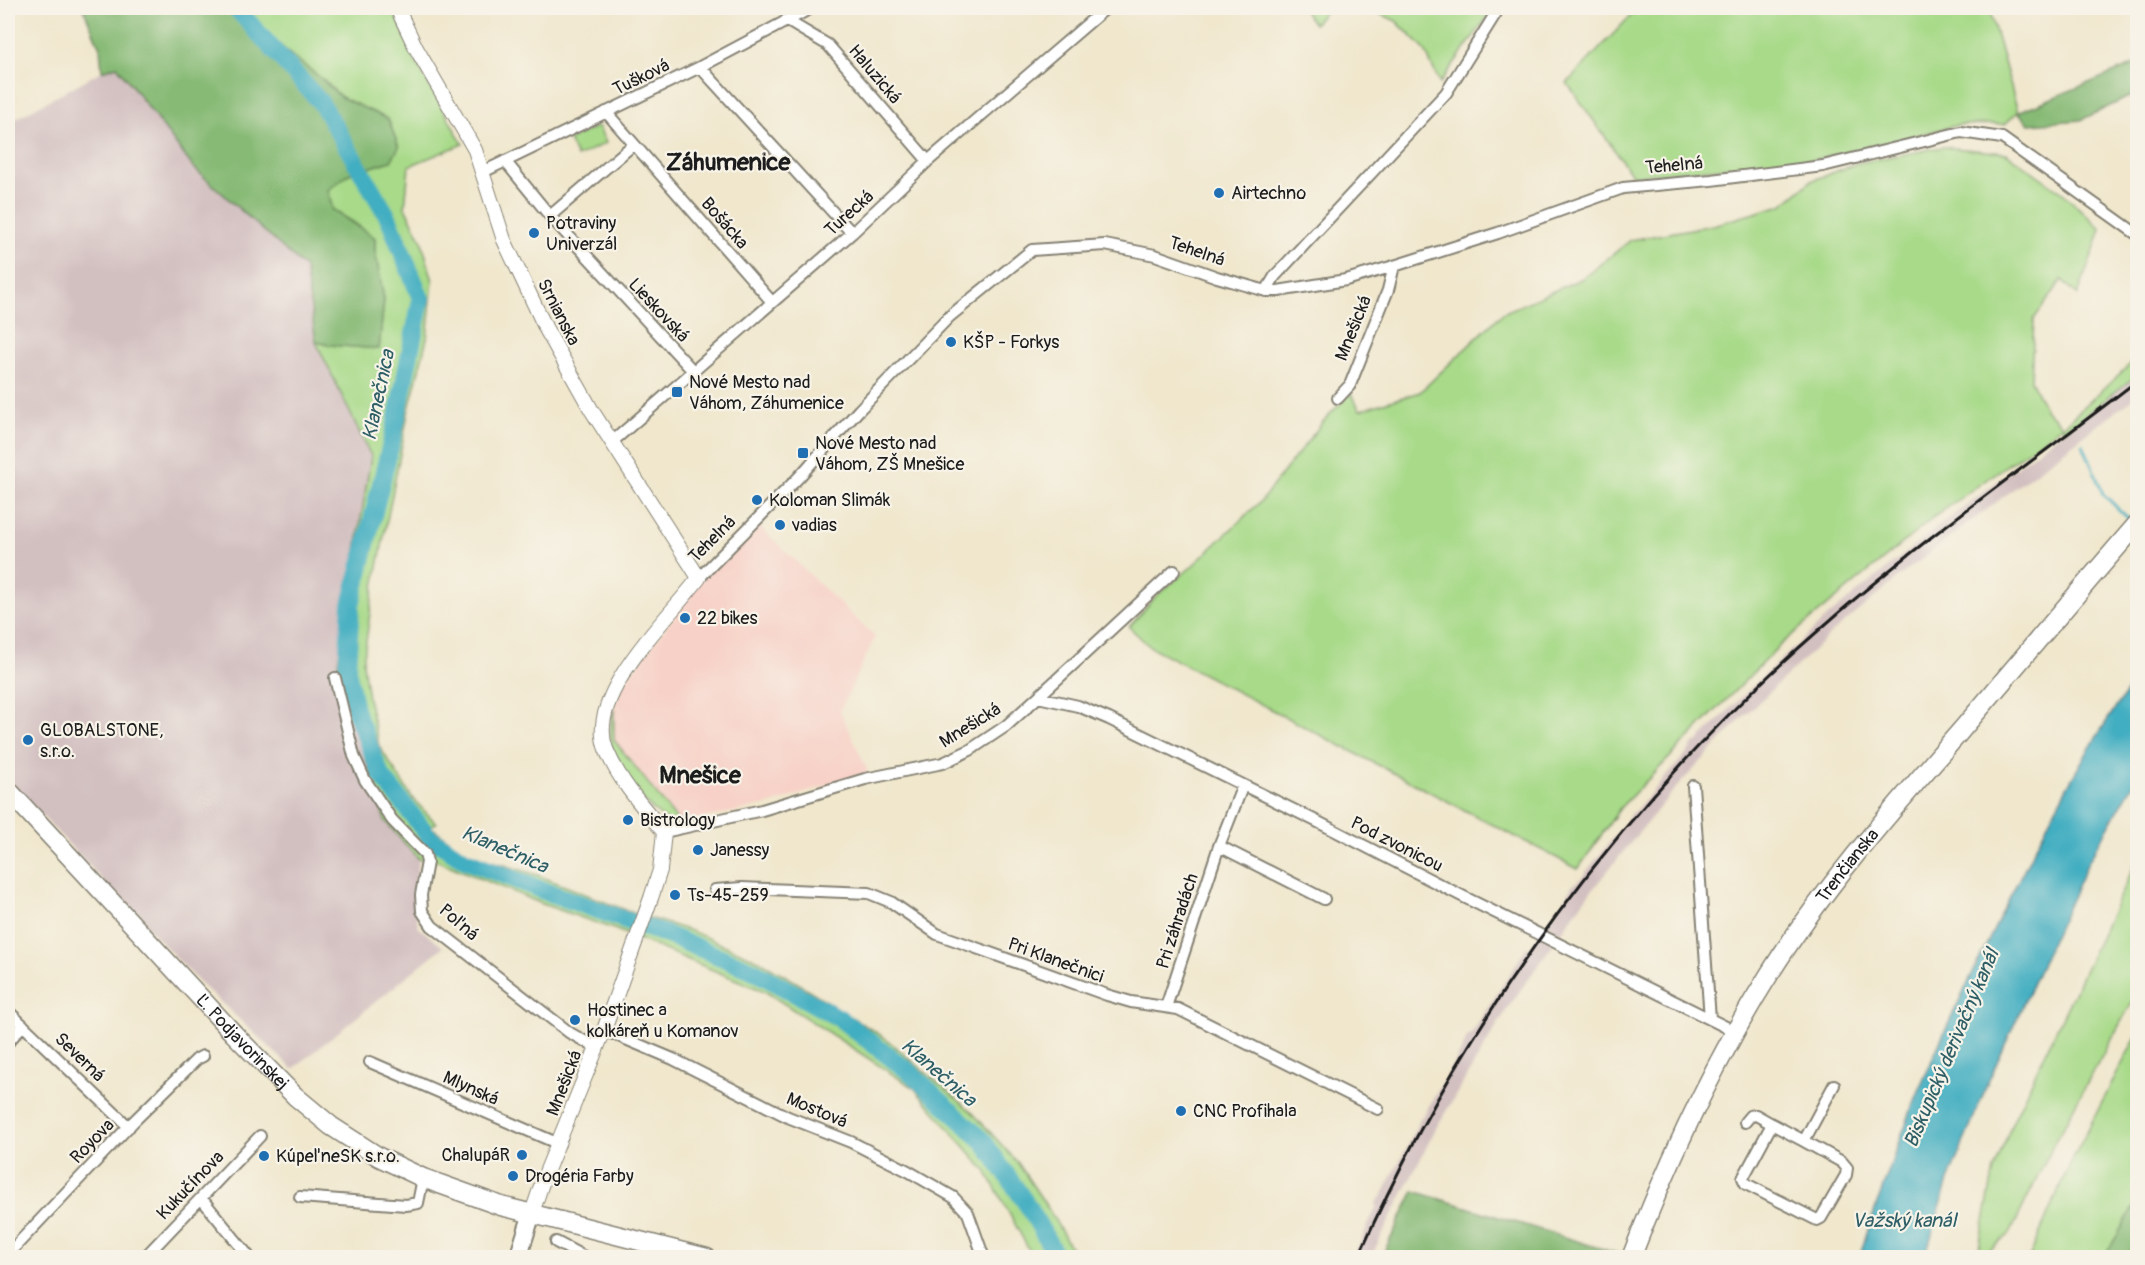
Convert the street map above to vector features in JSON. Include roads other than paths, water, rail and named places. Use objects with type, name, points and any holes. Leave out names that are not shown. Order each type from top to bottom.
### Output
[{"type":"main road","name":"Trenčianska","points":[[1631,1257],[1664,1176],[1712,1074],[1791,941],[1874,831],[2138,523]]},
{"type":"main road","name":"Ľ. Podjavorinskej","points":[[8,790],[155,946],[234,1034],[295,1096],[331,1126],[379,1157],[423,1178],[501,1206],[706,1257]]},
{"type":"main road","points":[[518,1257],[532,1213]]},
{"type":"street","name":"Srnianska","points":[[397,8],[416,48],[469,138],[483,172],[504,240],[525,287],[574,379],[699,578]]},
{"type":"street","name":"Tušková","points":[[483,172],[700,66],[811,8]]},
{"type":"street","name":"Turecká","points":[[612,442],[852,234],[928,161],[1106,8]]},
{"type":"street","points":[[1266,291],[1275,276],[1314,237],[1446,93],[1499,8]]},
{"type":"street","name":"Haluzická","points":[[786,21],[828,45],[928,161]]},
{"type":"street","points":[[700,66],[852,234]]},
{"type":"street","name":"Bošácka","points":[[606,112],[772,302]]},
{"type":"street","name":"Tehelná","points":[[664,832],[623,783],[605,747],[603,722],[610,694],[640,649],[699,578],[799,477],[859,410],[950,316],[1032,249],[1105,245],[1155,255],[1217,278],[1266,291],[1278,291],[1346,280],[1394,266],[1498,233],[1623,188],[1823,166],[1960,132],[2002,138],[2138,235]]},
{"type":"street","points":[[550,216],[634,144]]},
{"type":"street","name":"Lieskovská","points":[[505,161],[550,216],[694,372]]},
{"type":"street","name":"Mnešická","points":[[1338,398],[1350,385],[1388,290],[1394,266]]},
{"type":"street","name":"Mnešická","points":[[532,1213],[543,1180],[604,1030],[651,898],[660,870],[664,832],[762,810],[865,779],[943,763],[970,750],[997,732],[1038,698],[1174,571]]},
{"type":"street","name":"Poľná","points":[[335,678],[354,756],[365,780],[392,820],[425,854],[427,862],[421,895],[422,911],[432,926],[570,1033],[597,1048]]},
{"type":"street","name":"Pod zvonicou","points":[[1038,698],[1078,706],[1318,822],[1736,1032]]},
{"type":"street","name":"Pri záhradách","points":[[1166,1007],[1219,846],[1242,785]]},
{"type":"street","points":[[1693,786],[1710,1019]]},
{"type":"street","points":[[1219,846],[1324,898]]},
{"type":"street","name":"Pri Klanečnici","points":[[715,890],[869,892],[891,902],[937,934],[1107,995],[1189,1014],[1378,1109]]},
{"type":"street","name":"Severná","points":[[8,1011],[129,1127]]},
{"type":"street","points":[[8,1042],[23,1025]]},
{"type":"street","name":"Mostová","points":[[604,1030],[673,1059],[788,1117],[851,1142],[953,1197],[968,1213],[984,1257]]},
{"type":"street","name":"Royova","points":[[8,1254],[129,1127],[197,1059],[203,1056]]},
{"type":"street","name":"Mlynská","points":[[370,1062],[559,1144]]},
{"type":"street","points":[[1804,1141],[1834,1085]]},
{"type":"street","points":[[1746,1122],[1750,1116],[1756,1115],[1842,1162],[1847,1168],[1846,1175],[1821,1218],[1817,1220],[1746,1184],[1744,1173],[1772,1124]]},
{"type":"street","name":"Kukučínova","points":[[144,1257],[261,1136]]},
{"type":"street","points":[[300,1197],[406,1205],[418,1203],[423,1178]]},
{"type":"street","points":[[201,1198],[250,1257]]},
{"type":"street","points":[[556,1242],[586,1257]]},
{"type":"water","name":"Važský kanál","points":[[2137,678],[2137,778],[2088,862],[1989,1080],[1948,1181],[1925,1257],[1859,1257],[1914,1104],[1964,990],[2072,778],[2119,702]]},
{"type":"waterway","name":"Klanečnica","points":[[236,8],[321,103],[388,217],[421,299],[395,427],[351,605],[347,669],[355,710],[381,775],[429,837],[465,860],[667,935],[752,970],[839,1018],[912,1074],[984,1142],[1030,1209],[1057,1258]]},
{"type":"waterway","points":[[2083,444],[2103,494],[2132,522]]},
{"type":"railway","points":[[1358,1258],[1400,1168],[1448,1081],[1500,996],[1557,915],[1619,836],[1684,761],[1754,690],[1865,591],[1941,529],[2138,380]]},
{"type":"place","name":"Airtechno","points":[[1219,193]]},
{"type":"place","name":"Potraviny Univerzál","points":[[534,233]]},
{"type":"place","name":"KŠP - Forkys","points":[[951,342]]},
{"type":"place","name":"Nové Mesto nad Váhom, Záhumenice","points":[[677,392]]},
{"type":"place","name":"Nové Mesto nad Váhom, ZŠ Mnešice","points":[[803,453]]},
{"type":"place","name":"Koloman Slimák","points":[[757,500]]},
{"type":"place","name":"vadias","points":[[780,525]]},
{"type":"place","name":"22 bikes","points":[[685,618]]},
{"type":"place","name":"GLOBALSTONE, s.r.o.","points":[[28,740]]},
{"type":"place","name":"Bistrology","points":[[628,820]]},
{"type":"place","name":"Janessy","points":[[698,850]]},
{"type":"place","name":"Ts-45-259","points":[[675,895]]},
{"type":"place","name":"Hostinec a kolkáreň u Komanov","points":[[575,1020]]},
{"type":"place","name":"CNC Profihala","points":[[1181,1111]]},
{"type":"place","name":"ChalupáR","points":[[522,1155]]},
{"type":"place","name":"KúpeľneSK s.r.o.","points":[[264,1156]]},
{"type":"place","name":"Drogéria Farby","points":[[513,1176]]},
{"type":"district","name":"Záhumenice","points":[[728,162]]},
{"type":"district","name":"Mnešice","points":[[700,775]]},
{"type":"water label","name":"Biskupický derivačný kanál","points":[[1951,1048]]}]
